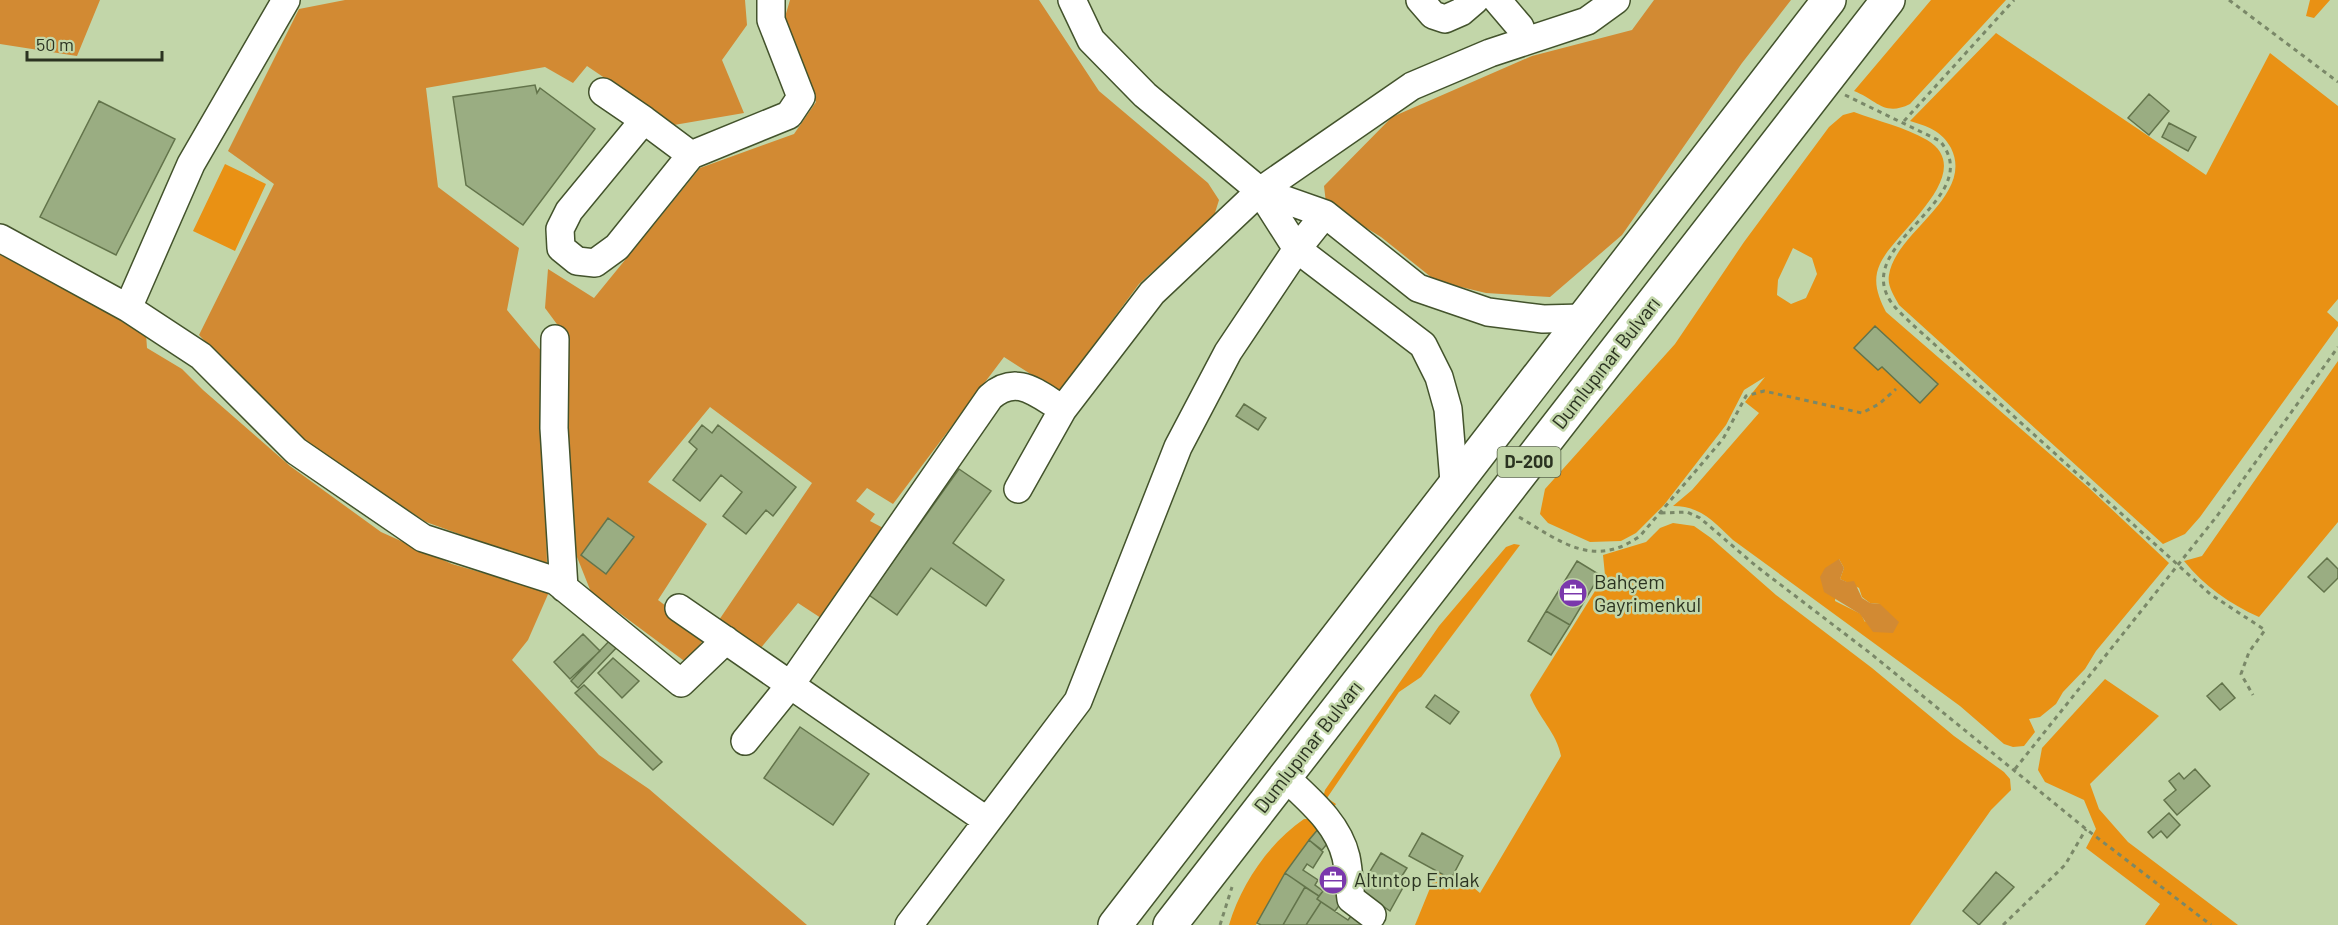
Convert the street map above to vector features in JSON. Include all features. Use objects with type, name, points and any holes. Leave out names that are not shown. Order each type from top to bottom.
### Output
[{"type":"highway","points":[[1115,925],[1454,482],[1829,0]]},
{"type":"highway","name":"Dumlupınar Bulvarı","points":[[1170,925],[1888,0]]},
{"type":"street","points":[[128,308],[191,164],[286,0]]},
{"type":"street","points":[[644,120],[569,211],[560,229],[561,248],[577,261],[595,263],[617,247],[691,155],[789,115],[801,97],[771,20],[771,0]]},
{"type":"street","points":[[1072,0],[1091,40],[1145,95],[1260,191],[1297,249],[1423,345],[1439,377],[1448,409],[1454,482]]},
{"type":"street","points":[[1419,0],[1433,15],[1445,19],[1461,12],[1475,0]]},
{"type":"street","points":[[1497,0],[1520,27],[1525,41]]},
{"type":"street","points":[[1018,489],[1063,409],[1152,293],[1260,191],[1412,86],[1490,53],[1587,21],[1616,0]]},
{"type":"street","points":[[603,92],[691,155]]},
{"type":"street","points":[[1260,191],[1325,214],[1418,288],[1488,312],[1543,319],[1583,318]]},
{"type":"street","points":[[909,925],[1078,701],[1178,447],[1228,352],[1297,249],[1325,214]]},
{"type":"street","points":[[0,238],[128,308],[201,356],[296,451],[423,538],[546,578],[564,588],[681,684],[726,640]]},
{"type":"street","points":[[555,339],[554,428],[564,588]]},
{"type":"street","points":[[745,741],[791,684],[990,397],[1001,388],[1022,386],[1063,409]]},
{"type":"street","points":[[679,608],[986,820]]},
{"type":"street","points":[[1285,777],[1326,818],[1341,843],[1346,857],[1352,899],[1372,915]]},
{"type":"path","points":[[1904,121],[2014,0]]},
{"type":"path","points":[[2229,0],[2338,82]]},
{"type":"path","points":[[1822,84],[1904,121],[1940,141],[1946,148],[1950,175],[1944,191],[1895,249],[1887,264],[1884,282],[1888,298],[1913,325],[2210,594],[2265,630],[2250,652],[2241,674],[2253,695]]},
{"type":"path","points":[[2015,769],[2177,563],[2217,516],[2338,347]]},
{"type":"path","points":[[1497,503],[1564,544],[1593,553],[1624,548],[1640,536],[1723,440],[1746,396],[1764,391],[1862,412],[1879,404],[1896,389]]},
{"type":"path","points":[[1661,513],[1687,512],[1700,518],[1756,566],[1870,653],[2086,829],[2211,925]]},
{"type":"path","points":[[2003,925],[2065,865],[2086,829]]},
{"type":"shaded area","points":[[0,0],[100,0],[77,56],[0,44]]},
{"type":"shaded area","points":[[345,0],[745,0],[747,25],[722,60],[744,113],[674,125],[587,66],[573,83],[545,67],[426,88],[438,187],[519,248],[507,310],[543,353],[547,566],[426,522],[288,430],[199,335],[274,184],[228,151],[299,9]]},
{"type":"shaded area","points":[[790,0],[1039,0],[1099,91],[1208,183],[1219,200],[1214,216],[1139,284],[1059,392],[1004,357],[893,504],[867,488],[856,501],[875,514],[870,521],[885,529],[824,620],[798,603],[760,649],[719,620],[812,483],[710,407],[648,482],[707,524],[658,600],[706,636],[687,663],[591,592],[573,547],[565,335],[545,308],[548,269],[594,298],[700,168],[794,134],[816,102],[785,17]]},
{"type":"shaded area","points":[[1654,0],[1791,0],[1742,63],[1622,235],[1550,297],[1486,293],[1436,281],[1381,237],[1326,203],[1324,186],[1392,117],[1532,56],[1632,30]]},
{"type":"shaded area","points":[[1931,0],[2006,0],[1910,104],[1901,108],[1887,108],[1854,91]]},
{"type":"shaded area","points":[[2310,0],[2330,0],[2314,18],[2306,16]]},
{"type":"shaded area","points":[[1996,33],[2206,175],[2270,53],[2338,106],[2338,299],[2327,312],[2338,322],[2338,326],[2200,517],[2185,534],[2163,544],[1899,305],[1890,287],[1889,275],[1894,259],[1944,198],[1952,182],[1955,165],[1951,148],[1939,133],[1910,121]]},
{"type":"shaded area","points":[[1854,112],[1910,131],[1927,140],[1941,153],[1944,169],[1939,185],[1880,264],[1876,276],[1877,288],[1886,312],[2089,488],[2169,563],[2096,651],[2085,669],[2063,692],[2056,704],[2040,717],[2029,719],[2035,732],[2024,746],[2013,747],[2004,744],[1960,706],[1733,540],[1706,516],[1692,509],[1673,506],[1692,490],[1759,413],[1745,402],[1765,377],[1744,390],[1726,425],[1664,505],[1636,533],[1621,541],[1590,542],[1548,523],[1540,514],[1545,489],[1675,344],[1744,242],[1829,127],[1843,115]],"holes":[[[1793,248],[1812,258],[1817,274],[1806,298],[1791,304],[1777,295],[1778,280]],[[1839,559],[1844,568],[1840,579],[1859,588],[1862,597],[1870,603],[1880,604],[1865,622],[1861,614],[1835,601]]]},
{"type":"shaded area","points":[[225,164],[266,184],[235,251],[193,231]]},
{"type":"shaded area","points":[[0,229],[146,334],[147,348],[182,369],[290,466],[381,532],[452,564],[549,592],[528,640],[512,660],[599,755],[649,789],[807,925],[0,925]]},
{"type":"shaded area","points":[[2338,361],[2338,522],[2259,617],[2218,594],[2184,561],[2202,556]]},
{"type":"shaded area","points":[[1673,523],[1694,526],[1711,538],[1776,595],[1872,668],[1954,736],[2004,772],[2010,779],[2011,790],[1991,810],[1910,925],[1415,925],[1437,871],[1455,872],[1480,893],[1561,756],[1556,740],[1530,695],[1605,575],[1603,555],[1646,542],[1660,528]]},
{"type":"shaded area","points":[[1514,544],[1520,545],[1421,677],[1399,692],[1327,798],[1336,804],[1328,815],[1323,798],[1325,790],[1439,626],[1506,547]]},
{"type":"shaded area","points":[[1839,559],[1844,568],[1840,579],[1847,582],[1854,581],[1862,598],[1870,603],[1880,604],[1899,622],[1893,633],[1873,632],[1860,614],[1824,592],[1820,577],[1825,568]]},
{"type":"shaded area","points":[[2105,679],[2159,716],[2090,784],[2099,809],[2128,842],[2238,925],[2145,925],[2160,904],[2086,848],[2096,829],[2084,800],[2045,782],[2038,770],[2042,748]]},
{"type":"shaded area","points":[[1304,819],[1311,819],[1319,828],[1285,873],[1256,925],[1229,925],[1241,895],[1258,866],[1279,840]]},
{"type":"building","points":[[535,85],[537,93],[540,88],[595,129],[523,225],[466,185],[453,97]]},
{"type":"building","points":[[2149,94],[2169,111],[2149,135],[2128,118]]},
{"type":"building","points":[[99,101],[175,139],[116,255],[40,217]]},
{"type":"building","points":[[2169,123],[2196,137],[2188,151],[2162,137]]},
{"type":"building","points":[[1875,326],[1938,384],[1920,403],[1882,367],[1878,370],[1854,348]]},
{"type":"building","points":[[1244,404],[1266,418],[1258,430],[1236,416]]},
{"type":"building","points":[[702,425],[712,433],[718,425],[796,487],[773,516],[766,510],[746,534],[723,516],[742,492],[721,475],[700,501],[673,480],[697,449],[689,442]]},
{"type":"building","points":[[959,469],[991,491],[953,543],[1004,580],[986,606],[931,568],[897,615],[869,595]]},
{"type":"building","points":[[608,518],[634,537],[606,574],[581,555]]},
{"type":"building","points":[[2327,558],[2338,569],[2338,578],[2324,592],[2308,577]]},
{"type":"building","name":"Bahçem Gayrimenkul","points":[[1577,561],[1600,575],[1570,625],[1546,611]]},
{"type":"building","points":[[1546,611],[1570,625],[1551,655],[1528,641]]},
{"type":"building","points":[[583,634],[600,651],[570,679],[554,662]]},
{"type":"building","points":[[613,637],[620,644],[578,688],[571,681]]},
{"type":"building","points":[[613,658],[639,681],[622,698],[598,673]]},
{"type":"building","points":[[2222,683],[2235,698],[2220,710],[2207,696]]},
{"type":"building","points":[[584,685],[662,762],[653,770],[575,693]]},
{"type":"building","points":[[1435,695],[1459,712],[1450,724],[1426,707]]},
{"type":"building","points":[[800,727],[869,774],[833,825],[764,778]]},
{"type":"building","points":[[2195,769],[2210,786],[2177,815],[2164,800],[2176,790],[2169,781],[2179,773],[2184,779]]},
{"type":"building","points":[[2169,813],[2180,825],[2167,838],[2161,831],[2153,838],[2148,832]]},
{"type":"building","points":[[1319,828],[1332,838],[1322,850],[1309,840]]},
{"type":"building","points":[[1422,833],[1463,856],[1451,879],[1409,856]]},
{"type":"building","points":[[1309,840],[1323,852],[1313,868],[1307,864],[1303,870],[1318,880],[1315,885],[1323,891],[1319,896],[1285,873]]},
{"type":"building","points":[[1381,853],[1407,868],[1400,879],[1406,882],[1390,911],[1384,907],[1381,911],[1355,896]]},
{"type":"building","name":"Altıntop Emlak","points":[[1332,868],[1346,884],[1335,893],[1321,876]]},
{"type":"building","points":[[1996,872],[2014,887],[1979,925],[1963,911]]},
{"type":"building","points":[[1285,873],[1305,887],[1283,925],[1257,923]]},
{"type":"building","points":[[1305,887],[1319,896],[1317,899],[1321,902],[1306,925],[1283,925]]},
{"type":"building","points":[[1326,887],[1344,899],[1335,911],[1317,899]]},
{"type":"building","points":[[1321,902],[1348,920],[1354,912],[1373,925],[1306,925]]},
{"type":"place","name":"Bahçem Gayrimenkul","points":[[1573,593]]},
{"type":"place","name":"Altıntop Emlak","points":[[1333,880]]}]
